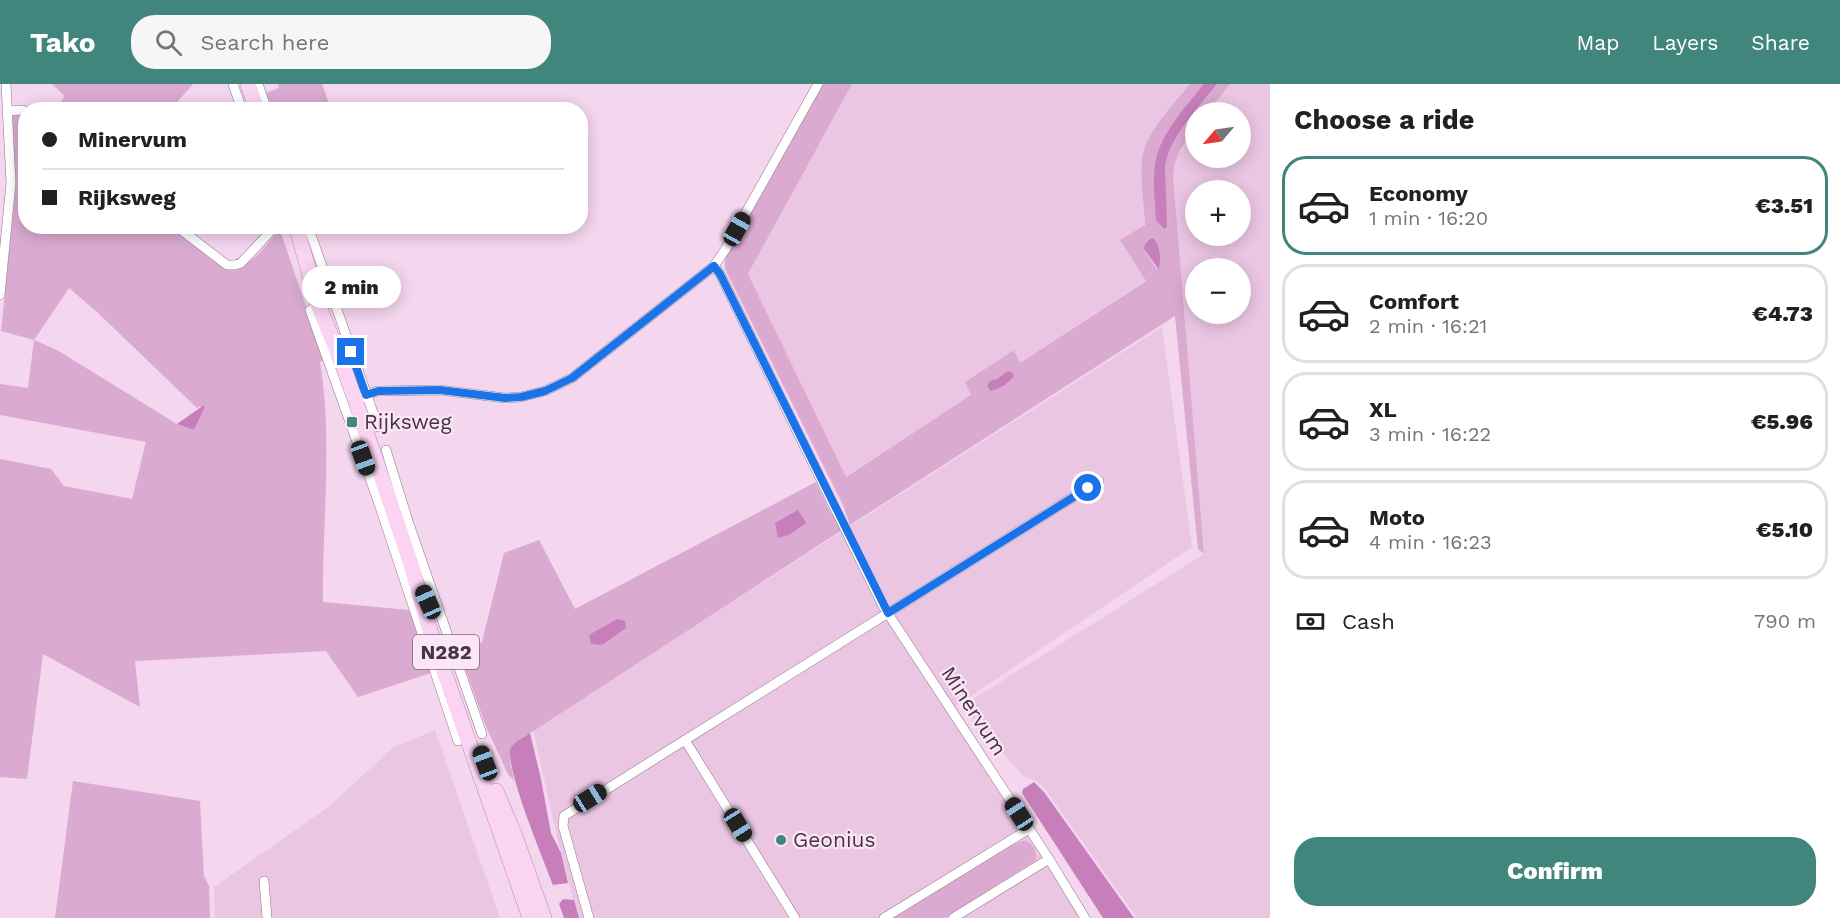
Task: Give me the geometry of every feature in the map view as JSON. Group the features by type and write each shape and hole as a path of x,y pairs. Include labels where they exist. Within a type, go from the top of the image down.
{"main road":[{"path":"248,84 254,102"},
{"name":"N282","path":"299,234 323,306 335,329 341,360 361,398 416,562 429,628 472,740 534,918"}],"street":[{"path":"0,295 11,183 6,84"},
{"path":"233,84 239,102"},
{"path":"258,84 264,102"},
{"path":"361,398 378,391 440,390 505,398 521,397 545,391 572,378 714,266 818,84"},
{"path":"8,111 18,110"},
{"path":"186,234 227,265 235,266 241,263 268,234"},
{"path":"310,234 361,398 378,427"},
{"name":"Minervum","path":"714,266 888,613 1085,918"},
{"path":"323,306 310,310 378,501 429,628"},
{"path":"386,450 416,562 472,740"},
{"path":"589,918 563,826 564,816 1099,481"},
{"path":"685,740 795,918"},
{"path":"884,918 1029,829"},
{"path":"953,918 1049,859"},
{"path":"264,881 267,918"}],"shaded area":[{"path":"52,84 193,84 177,102 61,102 65,96"},
{"path":"278,84 322,84 328,102 269,102 266,93 279,88"},
{"path":"823,84 852,84 748,274 846,477 971,395 965,382 1014,350 1020,363 1146,281 1120,240 1145,225 1142,183 1144,149 1161,119 1190,84 1204,84 1191,102 1185,102 1185,110 1161,143 1166,229 1165,165 1173,143 1185,124 1185,143 1175,163 1173,175 1204,554 1198,549 1175,316 850,525 843,505 725,269 727,253","holes":["1158,245 1160,268 1157,269 1144,250"]},
{"path":"852,84 1190,84 1157,126 1147,143 1142,158 1146,280 1020,363 1014,350 965,382 972,395 845,477 748,274"},
{"path":"1204,84 1217,84 1202,102 1189,102"},
{"path":"1217,84 1230,84 1216,102 1202,102"},
{"path":"1230,84 1270,84 1270,918 1137,918 1045,789 1035,780 1023,776 962,706 1204,554 1185,324 1251,324 1251,258 1185,258 1185,322 1173,175 1180,150 1185,143 1185,168 1251,168 1251,102 1216,102"},
{"path":"1185,108 1185,124 1173,144 1165,166 1167,227 1164,229 1156,220 1154,181 1156,159 1169,129"},
{"path":"11,114 18,114 18,234 181,234 226,268 234,268 249,262 276,234 281,234 324,360 320,362 326,422 323,602 409,610 431,673 358,697 326,651 135,661 140,707 43,654 27,779 0,777 0,459 51,469 64,486 132,499 146,442 0,415 0,384 28,388 34,340 1,331 16,184","holes":["69,288 197,408 201,406 204,409 194,430 177,424 57,350 34,340"]},
{"path":"1153,238 1160,253 1159,270 1144,249 1147,242"},
{"path":"1162,327 1192,547 956,706 1087,918 578,918 533,729"},
{"path":"1008,371 1013,373 1012,379 991,391 987,386 990,381"},
{"path":"204,405 194,430 177,424"},
{"path":"816,482 842,530 512,745 510,761 514,781 508,774 487,729 460,654 482,642 504,553 539,540 575,609"},
{"path":"798,510 806,523 789,535 778,538 775,523"},
{"path":"617,619 625,621 626,628 602,645 591,644 589,635"},
{"path":"435,730 500,918 215,918 214,887 327,808 394,747"},
{"path":"530,733 551,833 561,853 568,883 553,885 513,773 511,747"},
{"path":"73,781 200,801 204,876 209,886 210,918 55,918"},
{"path":"1034,782 1044,792 1134,918 1103,918 1022,793 1023,789"},
{"path":"1027,841 1033,847 1036,852 1035,861 945,918 891,918 1012,845"},
{"path":"563,899 574,900 579,918 564,918 559,904"}],"place":[{"name":"Rijksweg","path":"352,422"},
{"name":"Geonius","path":"781,840"}],"route":[{"path":"351,352 366,395 378,391 440,390 494,398 517,398 545,391 572,378 714,266 888,613 1088,488"}]}
